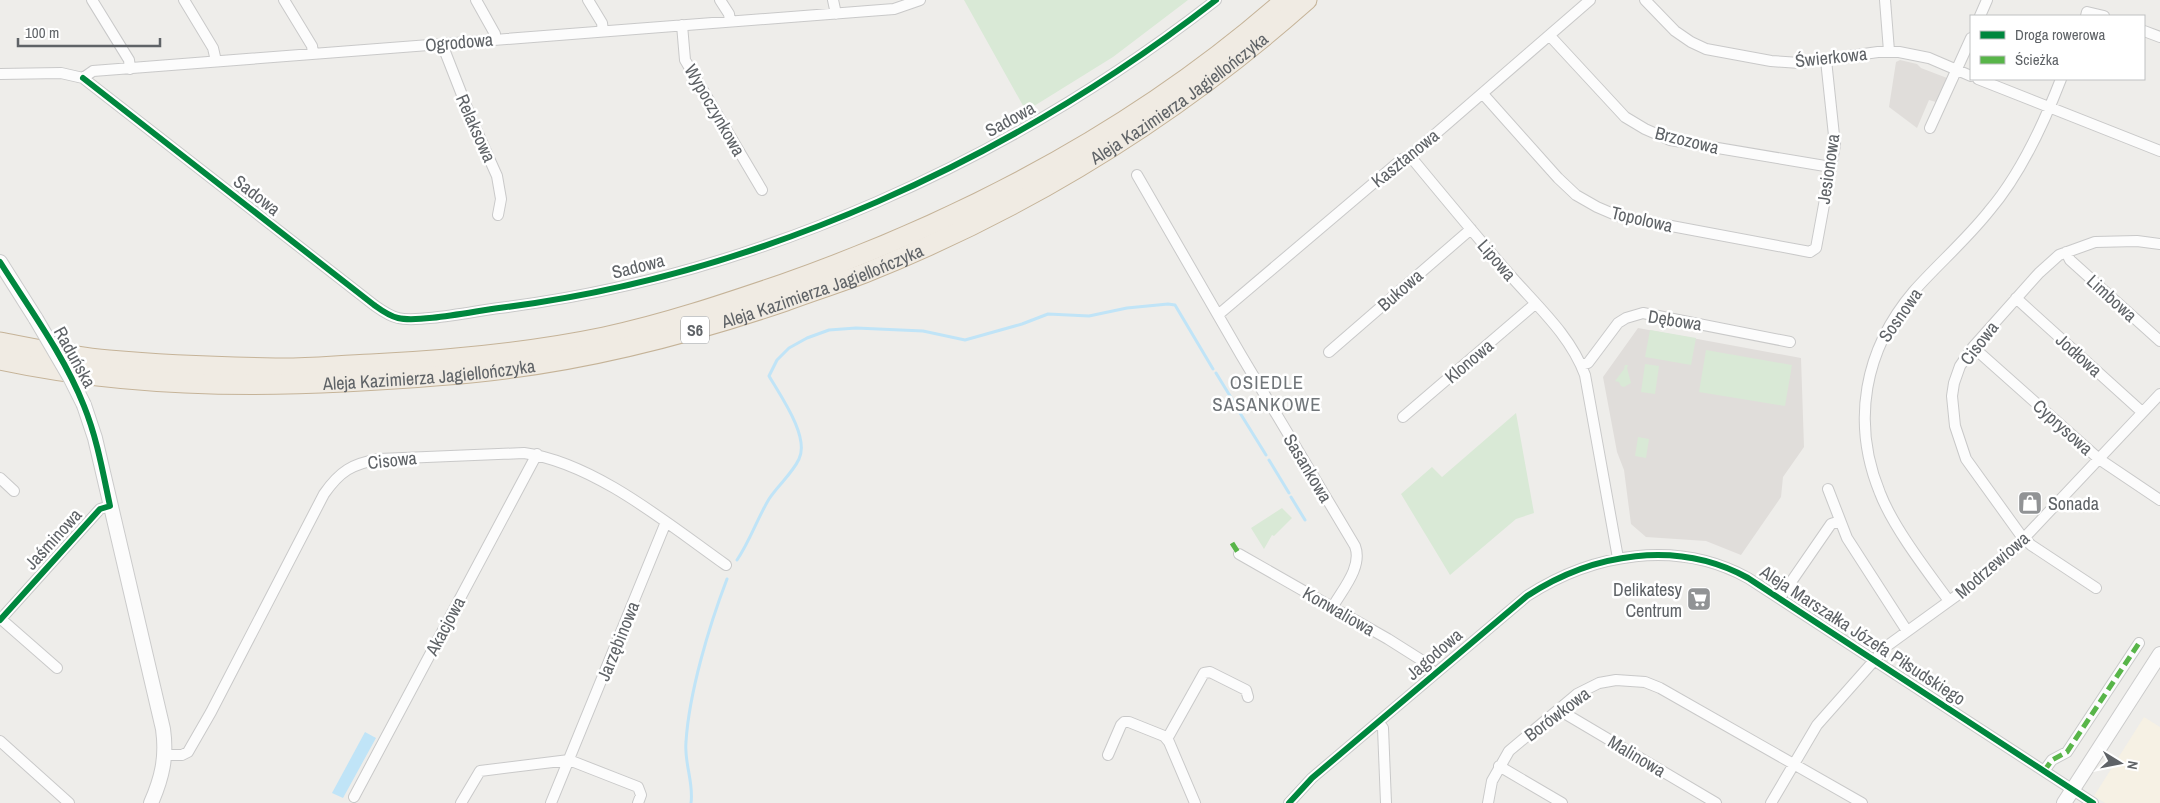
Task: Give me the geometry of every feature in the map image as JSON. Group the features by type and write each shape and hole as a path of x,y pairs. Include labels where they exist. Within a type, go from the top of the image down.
{"highway":[{"name":"Aleja Kazimierza Jagiellończyka","path":"0,342 107,360 278,368 412,362 504,353 605,337 709,310 853,259 958,213 1057,161 1161,97 1256,25 1285,0"},
{"name":"Aleja Kazimierza Jagiellończyka","path":"0,360 104,376 204,384 302,384 416,378 507,369 607,352 716,325 865,273 967,228 1073,171 1174,106 1271,31 1307,0"}],"street":[{"path":"92,0 129,60 130,69"},
{"path":"184,0 213,48 216,62"},
{"path":"284,0 312,46 313,53"},
{"path":"476,0 496,39"},
{"path":"588,0 602,23 603,31"},
{"path":"720,0 730,21"},
{"path":"832,0 836,14"},
{"name":"Ogrodowa","path":"83,78 93,71 894,9 920,0"},
{"name":"Sadowa","path":"83,78 374,305 398,318 418,318 521,306 635,283 743,252 871,204 995,145 1052,112 1127,65 1216,0"},
{"name":"Kasztanowa","path":"1218,315 1402,159 1410,156 1590,0"},
{"name":"Świerkowa","path":"1645,0 1675,31 1700,47 1780,62 1800,63 1889,51 1919,55 1970,76"},
{"path":"1885,0 1889,51"},
{"path":"1980,15 1987,0"},
{"path":"2086,15 2088,12 2100,15"},
{"name":"Wypoczynkowa","path":"682,25 685,60 762,190"},
{"path":"2145,31 2160,37"},
{"name":"Brzozowa","path":"1550,36 1617,109 1645,130 1670,140 1831,168"},
{"path":"1930,128 1958,71 1970,41"},
{"name":"Relaksowa","path":"442,44 471,118 497,176 501,199 498,215"},
{"name":"Jesionowa","path":"1816,248 1836,137 1826,60"},
{"path":"0,74 60,73 83,78"},
{"path":"1980,80 2160,151"},
{"name":"Sosnowa","path":"1949,601 1895,522 1880,494 1869,459 1864,430 1865,398 1869,375 1877,349 1896,316 1914,292 1971,232 1998,199 2042,126 2062,80"},
{"name":"Topolowa","path":"1483,94 1558,178 1576,195 1608,212 1629,218 1810,252 1816,248"},
{"name":"Lipowa","path":"1410,156 1563,335 1581,365"},
{"name":"Sasankowa","path":"1137,175 1355,546 1358,556 1356,564 1332,608"},
{"name":"Bukowa","path":"1329,352 1471,229"},
{"name":"Cisowa","path":"2096,588 2024,539 1966,459 1954,426 1952,396 1954,382 1960,366 1973,347 2039,273 2059,255 2095,242 2160,244"},
{"name":"Limbowa","path":"2066,252 2070,260 2160,342"},
{"name":"Raduńska","path":"0,262 72,379 84,405 95,438 163,729 165,755 160,782 150,803"},
{"name":"Jodłowa","path":"2016,298 2142,412"},
{"name":"Klonowa","path":"1403,417 1536,304"},
{"name":"Dębowa","path":"1581,365 1588,363 1622,320 1643,313 1790,342"},
{"name":"Cyprysowa","path":"1973,347 2098,459 2160,500"},
{"path":"1581,365 1585,375 1618,558"},
{"name":"Modrzewiowa","path":"1875,659 1887,646 1990,572 2024,539 2160,394"},
{"name":"Cisowa","path":"165,755 182,755 188,752 193,745 324,494 341,472 360,462 379,459 524,452 537,454 589,474 666,522 726,565"},
{"name":"Akacjowa","path":"354,797 537,454"},
{"path":"0,478 14,491"},
{"name":"Aleja Marszałka Józefa Piłsudskiego","path":"1828,489 1847,538 1908,631"},
{"name":"Jaśminowa","path":"57,668 0,619 100,509 110,506"},
{"name":"Aleja Marszałka Józefa Piłsudskiego","path":"1780,598 1831,524 1840,520"},
{"name":"Jarzębinowa","path":"551,803 666,522"},
{"name":"Konwaliowa","path":"1239,554 1426,663 1434,674"},
{"name":"Aleja Marszałka Józefa Piłsudskiego","path":"1618,558 1669,555 1709,562 1745,576 1875,659 2092,803"},
{"name":"Jagodowa","path":"1289,803 1312,778 1507,612 1541,587 1582,567 1618,558"},
{"path":"2044,771 2052,760 2067,752 2139,643"},
{"path":"2064,803 2160,654"},
{"path":"1771,803 1817,725 1875,659"},
{"path":"1167,739 1204,673 1210,672 1246,690 1248,697"},
{"name":"Borówkowa","path":"1488,803 1492,781 1509,751 1578,694 1599,683 1630,680 1644,682 1660,688 1862,803"},
{"name":"Malinowa","path":"1559,710 1716,803"},
{"path":"1108,755 1120,725 1126,722 1167,739 1195,803"},
{"path":"1378,722 1383,728 1386,803"},
{"path":"0,741 69,803"},
{"path":"461,803 480,771 569,760 638,787 641,795 638,803"},
{"path":"1499,766 1562,803"}],"shaded area":[{"path":"1900,60 1917,64 1921,68 1947,78 1936,102 1929,100 1917,128 1889,107 1896,62"},
{"path":"1638,328 1801,358 1804,447 1783,477 1781,497 1741,555 1706,541 1646,537 1631,524 1624,470 1617,452 1603,377"},
{"path":"2144,717 2160,727 2160,803 2105,803 2094,796"}],"green space":[{"path":"964,0 1188,0 1113,57 1026,111"},
{"path":"1650,330 1696,338 1691,365 1645,357"},
{"path":"1706,350 1792,365 1785,406 1699,392"},
{"path":"1645,364 1659,366 1655,394 1641,392"},
{"path":"1625,365 1628,365 1631,383 1624,387 1615,381"},
{"path":"1516,413 1534,513 1516,519 1450,575 1401,494 1432,467 1442,477"},
{"path":"1638,437 1649,439 1646,458 1635,456"},
{"path":"1282,508 1292,518 1274,536 1272,535 1264,549 1251,528"}],"water":[{"path":"365,732 376,738 343,798 332,793"}],"waterway":[{"path":"737,560 769,499 793,470 799,459 801,450 797,428 769,376 777,360 789,348 807,338 829,330 856,328 923,331 965,340 1022,324 1048,314 1089,316 1127,308 1168,304 1175,305 1213,369"},
{"path":"1216,373 1238,409"},
{"path":"1240,413 1266,455"},
{"path":"1269,460 1289,493"},
{"path":"1291,497 1305,520"},
{"path":"691,803 692,795 686,758 691,702 713,617 727,579"}],"marked path":[{"path":"1232,543 1239,554"},
{"path":"2044,771 2052,760 2067,752 2139,643"}],"cycle path":[{"path":"83,78 385,313 395,317 419,319 462,314 596,292 691,269 785,238 878,202 968,159 1054,111 1137,58 1216,0"},
{"path":"0,262 67,368 76,387 93,430 110,506 100,509 0,620"},
{"path":"1289,803 1312,778 1527,596 1553,581 1607,561 1636,556 1664,555 1693,558 1721,566 1748,578 2093,803"}],"place":[{"name":"Sonada","path":"2030,503"},
{"name":"Delikatesy Centrum","path":"1699,599"}],"district":[{"name":"OSIEDLE SASANKOWE","path":"1267,393"}]}
